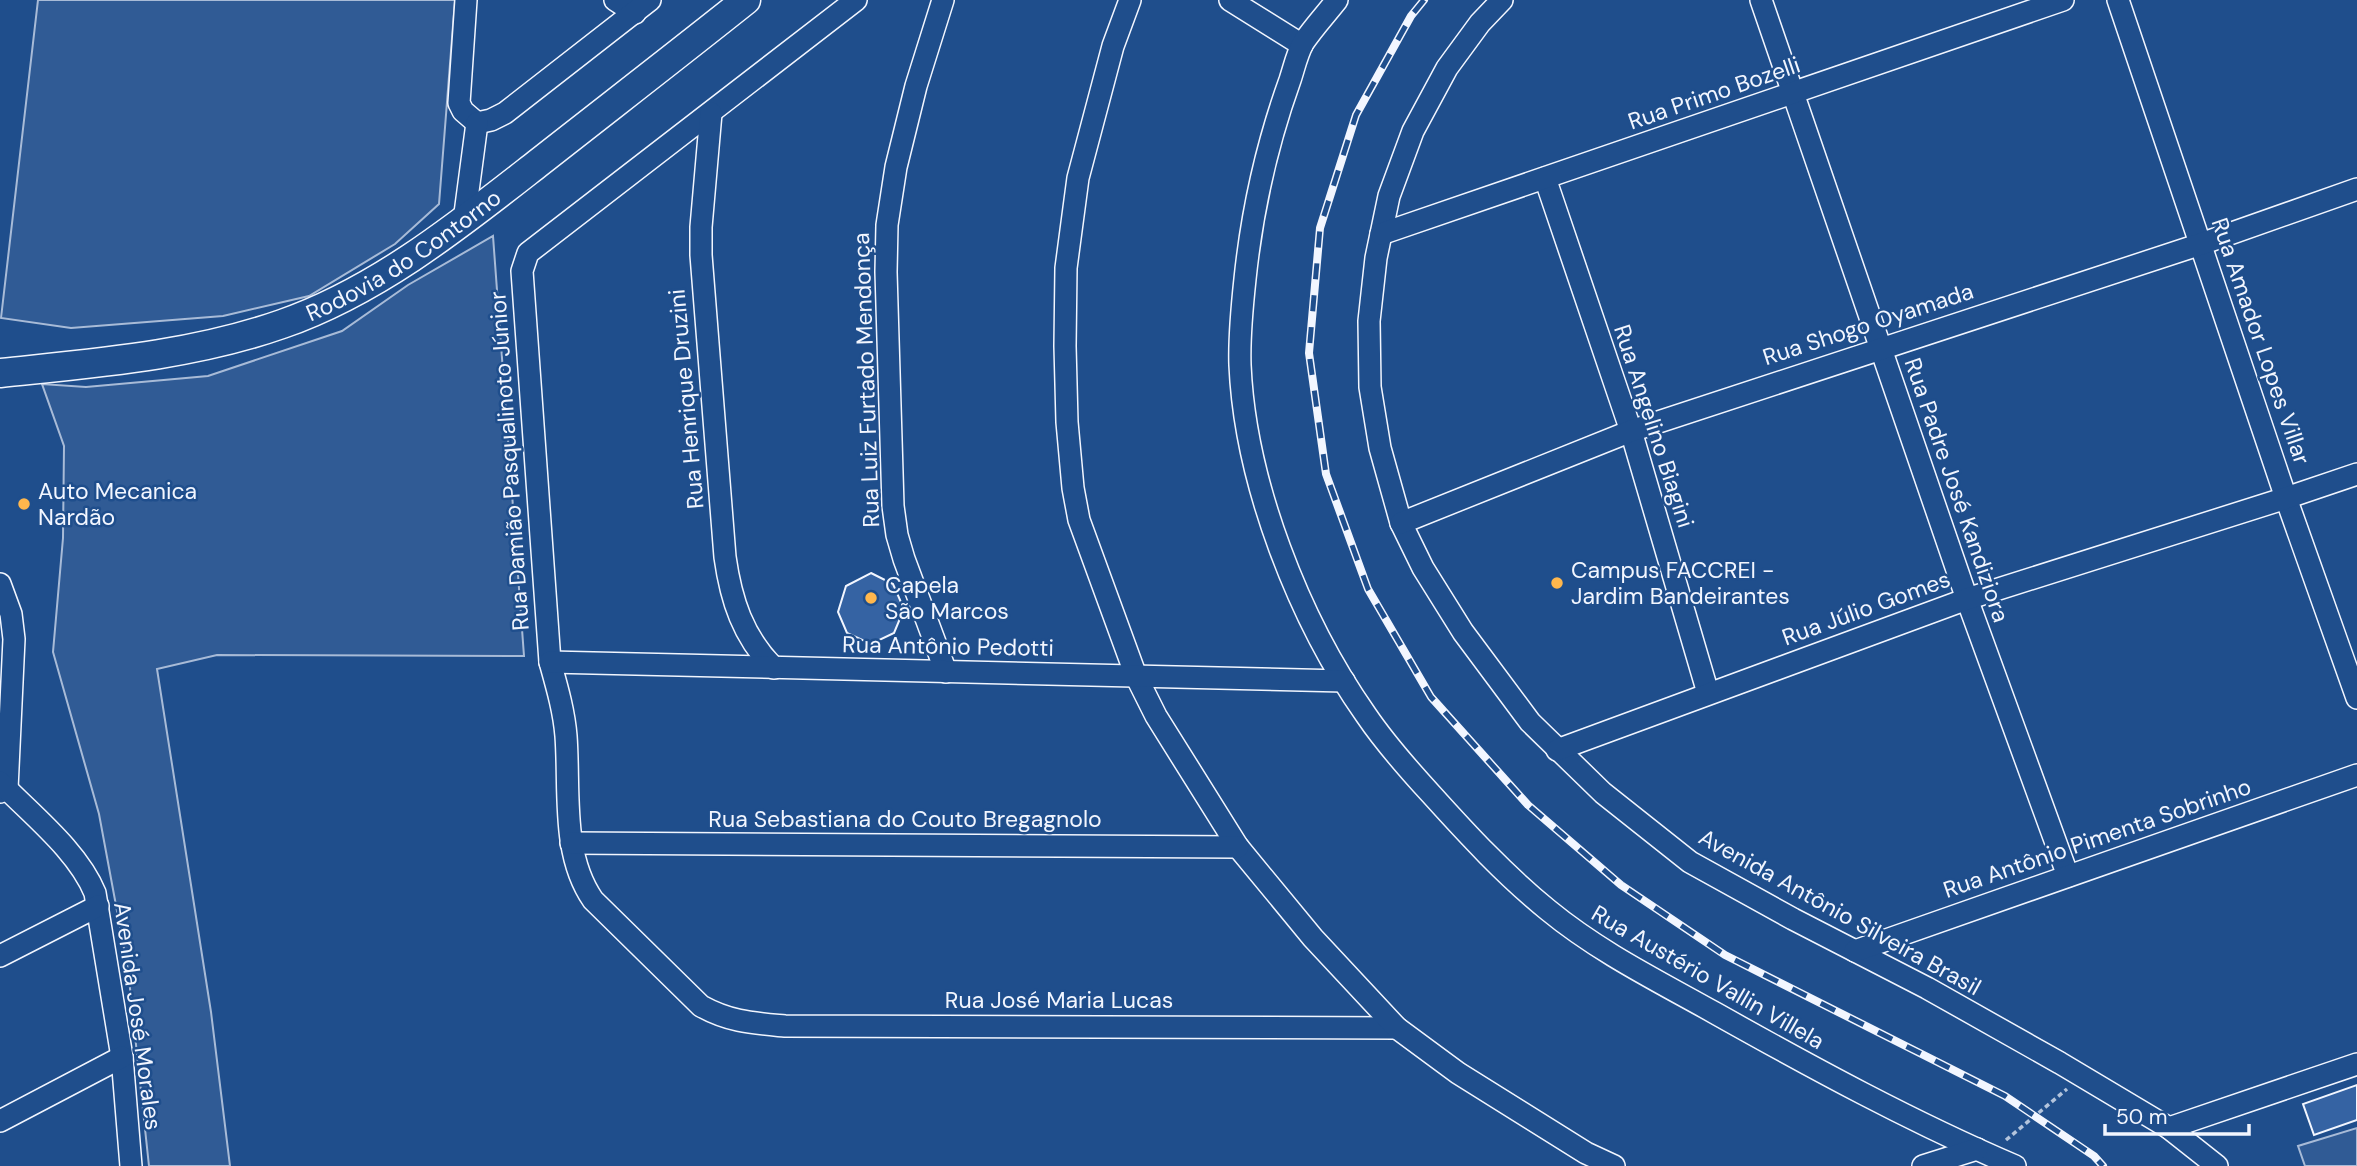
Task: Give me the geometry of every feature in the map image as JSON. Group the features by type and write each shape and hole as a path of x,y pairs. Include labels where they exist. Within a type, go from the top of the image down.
{"main road":[{"name":"Rodovia do Contorno","path":"0,373 200,348 283,324 361,288 464,221 746,0"}],"street":[{"path":"466,0 460,103 463,111 477,123"},
{"path":"615,0 643,6"},
{"name":"Rua Damião Pasqualinoto Júnior","path":"721,1017 701,1006 685,992 593,900 582,884 571,843 563,709 550,662 522,271 528,253 856,0"},
{"name":"Rua Luiz Furtado Mendonça","path":"943,0 916,86 896,167 887,225 886,272 893,506 897,536 946,672"},
{"path":"1130,0 1113,46 1078,178 1066,268 1065,346 1067,422 1079,520 1136,676 1156,716 1238,847 1313,938 1398,1028 1458,1073 1586,1153 1614,1166"},
{"path":"1230,0 1302,45"},
{"name":"Rua Austério Vallin Villela","path":"1338,0 1302,45 1283,100 1259,189 1247,261 1240,363 1246,419 1261,491 1276,538 1333,664 1366,716 1467,835 1507,875 1597,947 1812,1068 2015,1166"},
{"name":"Avenida Antônio Silveira Brasil","path":"1502,0 1480,23 1447,68 1413,131 1389,196 1381,234 1370,321 1370,387 1380,448 1401,523 1423,568 1463,632 1530,722 1603,793 1690,862 1927,988 2082,1076 2169,1128 2217,1166"},
{"name":"Rua Padre José Kandiziora","path":"1761,0 1879,348 2068,876"},
{"name":"Rua Primo Bozelli","path":"1381,234 2063,0"},
{"name":"Rua Amador Lopes Villar","path":"2118,0 2286,498 2357,698"},
{"path":"477,123 505,113 643,6"},
{"name":"Rua Henrique Druzini","path":"711,113 701,255 725,557 729,588 737,612 758,652 774,668"},
{"path":"464,221 477,123"},
{"name":"Rua Angelino Biagini","path":"1545,178 1631,431 1708,693"},
{"name":"Rua Shogo Oyamada","path":"1401,523 1631,431 2201,244 2357,189"},
{"name":"Rua Júlio Gomes","path":"1557,750 1967,599 2357,474"},
{"path":"0,584 8,602 13,626 2,788"},
{"name":"Rua Antônio Pedotti","path":"550,662 1344,681"},
{"name":"Rua Antônio Pimenta Sobrinho","path":"1855,951 2357,775"},
{"name":"Avenida José Morales","path":"2,788 74,859 90,881 98,906 122,1057 131,1166"},
{"name":"Rua Sebastiana do Couto Bregagnolo","path":"571,843 1238,847"},
{"path":"0,956 98,906"},
{"name":"Rua José Maria Lucas","path":"721,1017 785,1026 1398,1028"},
{"path":"0,1121 122,1057"},
{"path":"2169,1128 2357,1063"},
{"path":"1923,1166 1983,1152"}],"path":[{"path":"1983,1152 2082,1076"}],"shaded area":[{"path":"38,0 455,0 439,204 395,244 309,296 223,316 71,328 1,318"},
{"path":"493,236 524,656 217,655 157,669 211,1012 230,1166 149,1166 128,970 99,814 53,652 63,538 64,446 42,384 86,387 208,376 342,331 408,285"},
{"path":"2357,1128 2357,1166 2305,1166 2298,1146"}],"building":[{"name":"Capela São Marcos","path":"871,573 893,584 904,609 894,633 871,644 847,633 838,612 846,586"},
{"path":"2357,1085 2357,1120 2314,1135 2303,1104"}],"railway":[{"path":"1424,0 1411,16 1356,115 1320,228 1309,353 1326,474 1368,589 1431,697 1528,805 1621,885 1725,955 2005,1096 2094,1156 2103,1166"}],"place":[{"name":"Auto Mecanica Nardão","path":"24,504"},
{"name":"Campus FACCREI - Jardim Bandeirantes","path":"1557,583"},
{"name":"Capela São Marcos","path":"871,598"}]}
